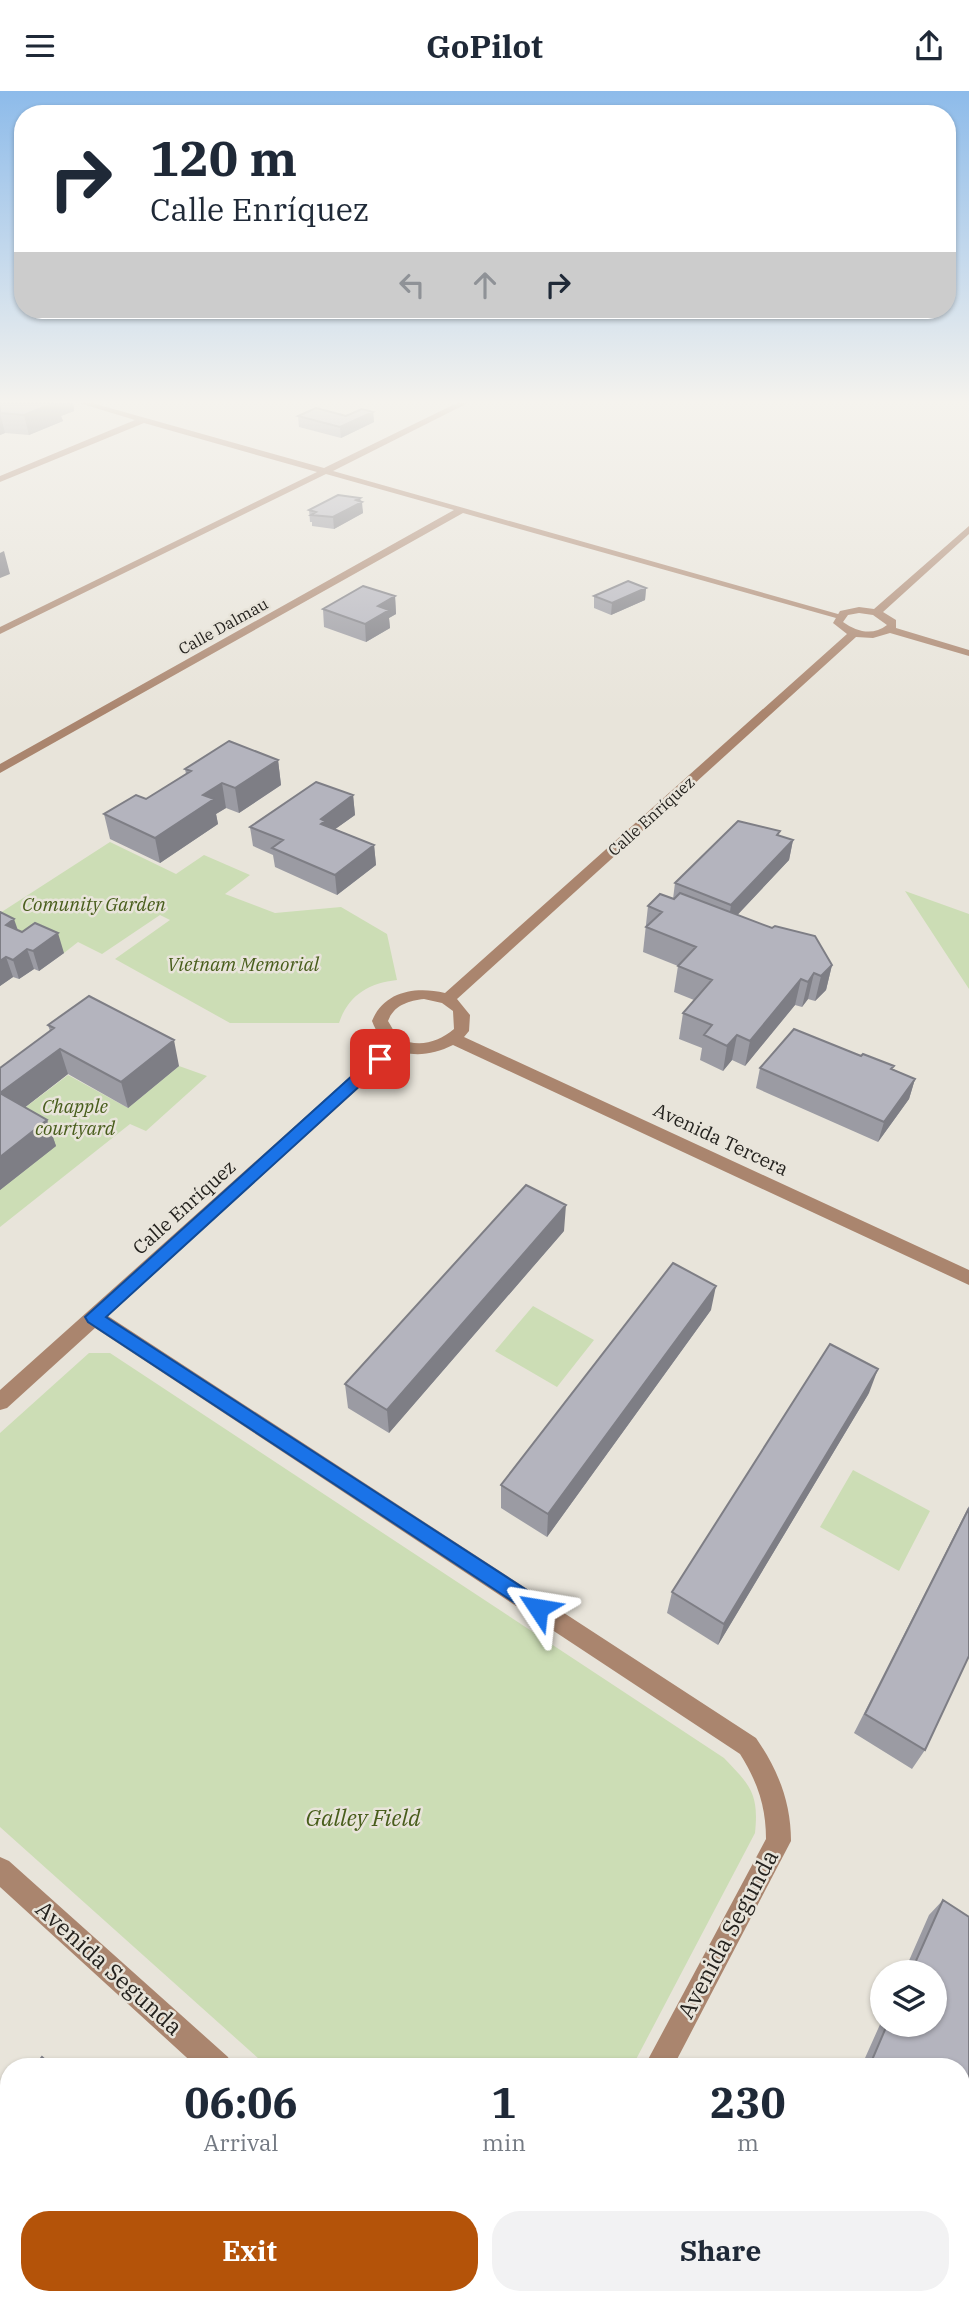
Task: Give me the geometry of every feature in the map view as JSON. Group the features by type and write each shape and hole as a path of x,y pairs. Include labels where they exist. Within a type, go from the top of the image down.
{"street":[{"path":"0,631 254,506"},
{"path":"451,506 840,616 851,611 876,613 892,622 890,630"},
{"name":"Calle Dalmau","path":"0,769 461,509"},
{"path":"876,613 969,529"},
{"path":"840,616 838,623 853,633 870,635 890,630 969,653"},
{"name":"Calle Enríquez","path":"448,999 853,633"},
{"path":"424,993 448,999 458,1005 464,1022 454,1039 433,1048 421,1049 397,1044 387,1038 380,1021 389,1005 399,999 424,993"},
{"name":"Avenida Tercera","path":"454,1039 969,1278"},
{"name":"Calle Enríquez","path":"0,1402 397,1044"},
{"name":"Avenida Segunda","path":"94,1317 748,1746 763,1767 775,1793 779,1817 778,1841 663,2058"},
{"name":"Avenida Segunda","path":"0,1870 208,2058"}],"green space":[{"name":"Vietnam Memorial","path":"110,842 176,874 204,855 250,875 225,894 275,913 341,907 387,934 397,980 377,984 360,993 348,1005 339,1023 230,1023 115,959 170,920 160,915 102,954 78,942 64,953 28,952 0,913"},
{"path":"905,891 969,914 969,989"},
{"name":"Chapple courtyard","path":"179,1066 207,1076 146,1131 130,1124 0,1227 0,1190 10,1119 68,1075 128,1108"},
{"path":"533,1306 594,1340 557,1387 495,1351"},
{"name":"Galley Field","path":"89,1353 110,1353 724,1758 751,1791 756,1809 755,1833 637,2058 258,2058 0,1827 0,1433"},
{"path":"853,1470 930,1511 899,1571 820,1527"}],"building":[{"path":"316,506 354,506 333,517 311,515 316,512 309,510"},
{"path":"628,581 646,588 612,603 594,596"},
{"path":"363,586 395,596 378,606 389,610 365,624 323,609"},
{"path":"229,741 278,760 235,788 222,783 203,795 214,799 155,838 104,814 136,795 146,799 191,771 185,769"},
{"path":"316,782 353,795 321,819 325,821 321,824 374,845 335,875 272,848 283,840 250,827"},
{"path":"738,821 780,831 777,835 793,840 731,905 675,883"},
{"path":"680,893 772,928 775,926 815,936 832,965 821,976 814,973 808,982 801,979 750,1041 737,1035 727,1046 704,1035 712,1025 683,1013 712,980 678,966 696,947 646,927 662,912 648,906 660,894 674,899"},
{"path":"0,912 14,919 6,925 22,932 35,923 58,933 33,951 27,949 13,960 6,957 0,961"},
{"path":"89,996 174,1040 121,1082 60,1049 0,1093 0,1068 54,1028 48,1025"},
{"path":"794,1029 894,1066 891,1069 915,1079 884,1122 760,1068"},
{"path":"0,1093 47,1120 0,1157"},
{"path":"526,1185 566,1205 387,1410 345,1384"},
{"path":"673,1263 716,1286 548,1514 501,1485"},
{"path":"830,1344 878,1369 724,1624 672,1592"},
{"path":"969,1508 969,1656 925,1750 865,1714"},
{"path":"943,1900 969,1917 969,2058 873,2058 882,2037 947,2037 947,1960 916,1960"}],"route":[{"path":"380,1059 94,1317 538,1608"}],"park label":[{"name":"Comunity Garden","path":"94,904"}]}
